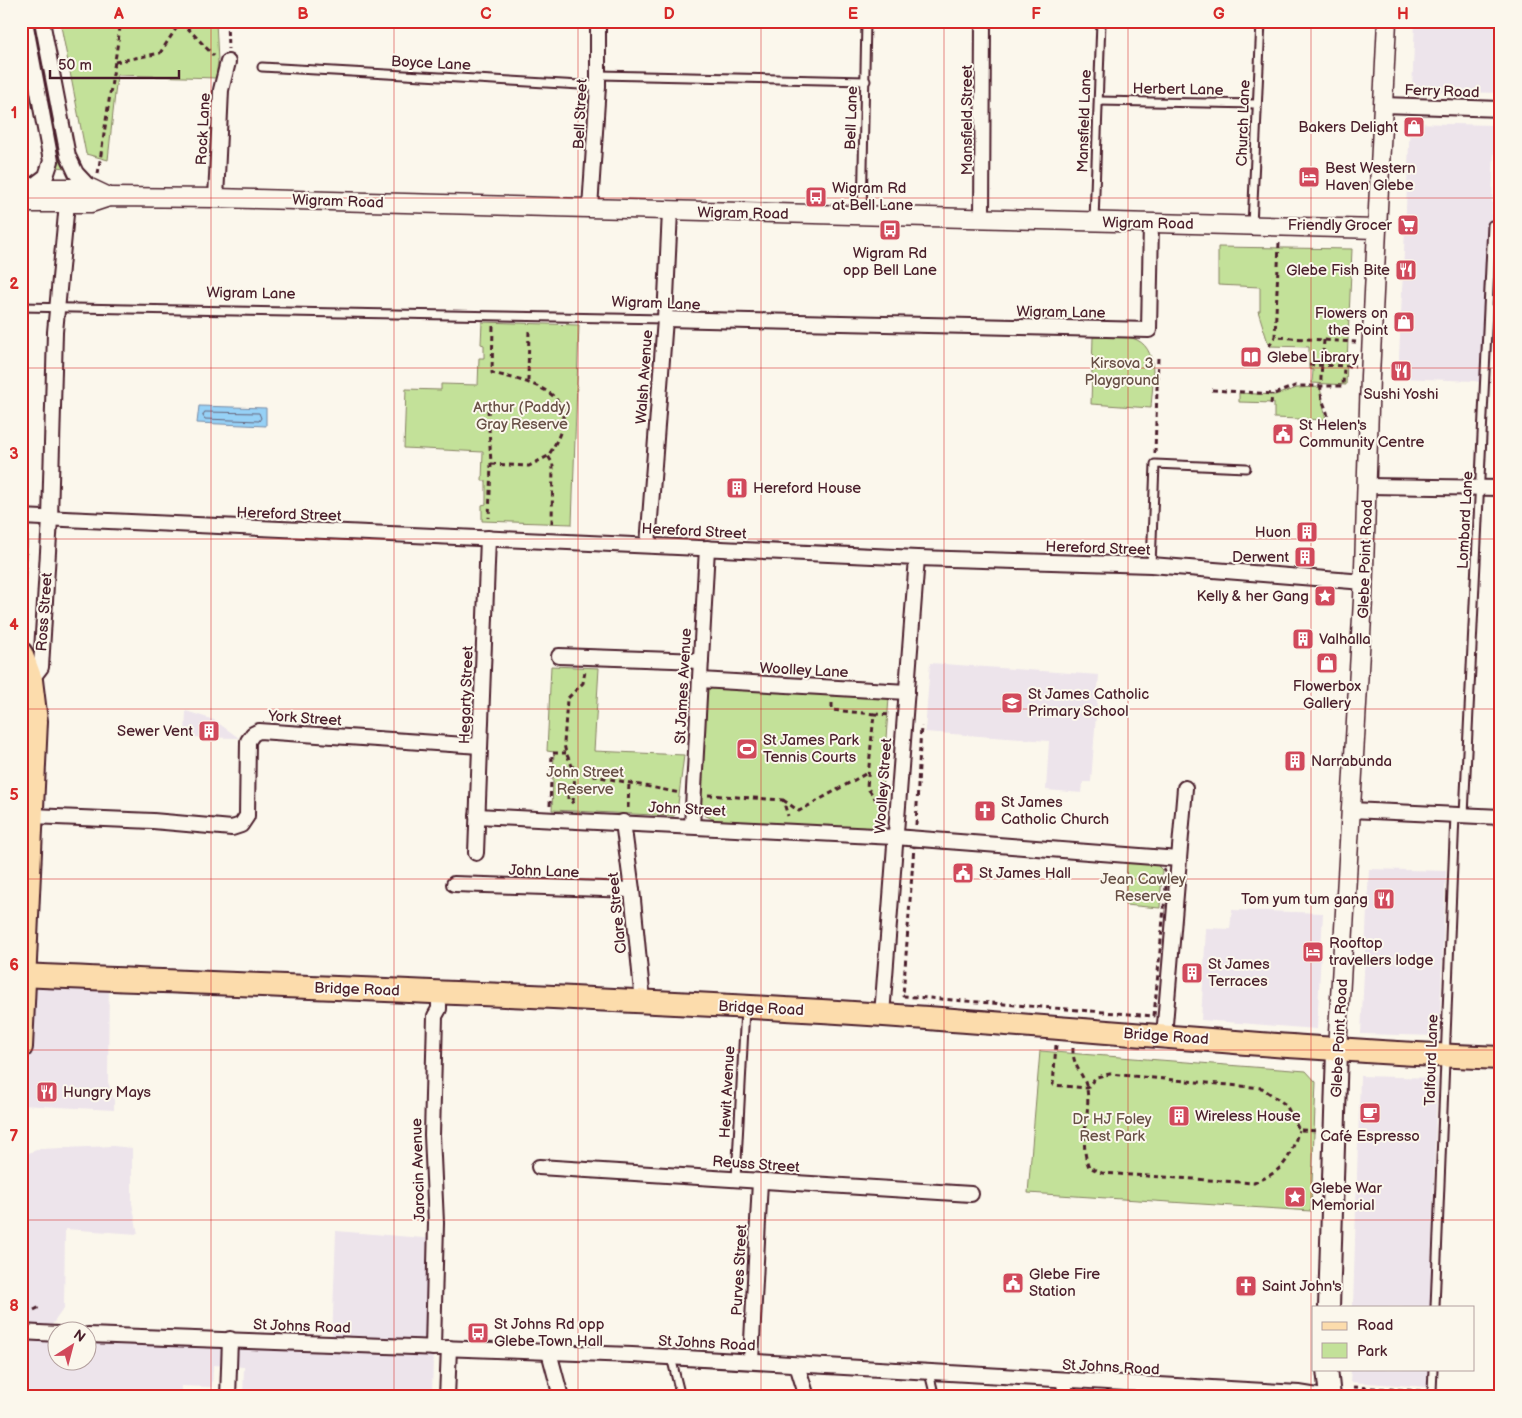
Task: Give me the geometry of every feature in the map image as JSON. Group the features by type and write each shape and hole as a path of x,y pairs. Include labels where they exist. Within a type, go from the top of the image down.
{"main road":[{"path":"21,653 31,680 29,721 32,816 22,975 21,1047"},
{"name":"Bridge Road","path":"22,975 745,1007 882,1015 1338,1050 1501,1058"},
{"name":"Glebe Point Road","path":"1329,1306 1338,1050"},
{"path":"1327,1370 1330,1397"}],"street":[{"path":"24,193 46,176 50,161 25,21"},
{"path":"42,21 68,156 76,173 94,182"},
{"name":"Bell Street","path":"590,208 598,81 598,21"},
{"name":"Mansfield Street","path":"982,218 983,21"},
{"name":"Glebe Point Road","path":"1338,1050 1364,582 1370,376 1387,21"},
{"name":"Rock Lane","path":"216,198 221,90 226,65"},
{"name":"Ferry Road","path":"1383,105 1501,109"},
{"name":"Wigram Road","path":"24,193 94,182 109,197"},
{"name":"Wigram Road","path":"24,193 67,203 91,203 109,197 216,198 1377,229"},
{"name":"Ross Street","path":"31,680 41,667 50,519 56,306 67,203"},
{"name":"Walsh Avenue","path":"648,545 665,319 670,211"},
{"name":"Wigram Lane","path":"665,319 1148,330 1150,224"},
{"path":"1368,486 1501,488"},
{"name":"Hereford Street","path":"21,517 917,558 1151,566 1364,582"},
{"name":"Hegarty Street","path":"476,853 488,538"},
{"name":"St James Avenue","path":"692,826 707,548"},
{"name":"Woolley Street","path":"882,1015 917,558"},
{"path":"559,656 701,661"},
{"name":"Woolley Lane","path":"700,680 907,692"},
{"name":"York Street","path":"32,816 153,821 232,828 241,825 247,816 248,741 252,734 260,731 480,746"},
{"path":"1164,1036 1185,788"},
{"path":"1351,810 1501,817"},
{"name":"John Street","path":"477,816 625,819 692,826 1179,858"},
{"name":"Clare Street","path":"625,819 642,1002"},
{"name":"John Lane","path":"454,884 632,890"},
{"name":"Jarocin Avenue","path":"433,1348 436,1223 432,1125 434,1016 439,1009 439,992"},
{"name":"Reuss Street","path":"539,1167 971,1194"},
{"name":"Purves Street","path":"751,1362 760,1181"},
{"path":"21,1332 48,1333"},
{"name":"St Johns Road","path":"98,1335 671,1357 1063,1380 1193,1392 1299,1393 1324,1397"},
{"path":"228,1397 230,1340"},
{"path":"447,1397 449,1348"},
{"path":"549,1352 561,1397"},
{"path":"797,1365 805,1395"},
{"path":"1063,1380 1067,1397"}],"lane":[{"name":"Bell Lane","path":"862,216 866,21"},
{"name":"Mansfield Lane","path":"1094,222 1102,21"},
{"name":"Church Lane","path":"1252,226 1261,21"},
{"name":"Boyce Lane","path":"262,67 598,81 866,81"},
{"name":"Herbert Lane","path":"1099,101 1257,104"},
{"name":"Lombard Lane","path":"1460,815 1480,488 1492,225"},
{"name":"Wigram Lane","path":"21,307 56,306 494,314 665,319"},
{"path":"1151,566 1155,464 1246,468"},
{"name":"Talfourd Lane","path":"1435,1306 1445,1056 1460,815"},
{"name":"Hewit Avenue","path":"736,1179 745,1007"},
{"path":"671,1357 681,1397"},
{"path":"1433,1370 1432,1392 1436,1397"},
{"path":"929,1373 935,1397"}],"path":[{"path":"94,182 121,21"},
{"path":"115,62 160,53 181,21 226,65"},
{"path":"226,65 227,21"},
{"path":"1269,346 1275,337 1279,244"},
{"path":"491,464 530,466 548,456 557,441 564,423 561,407 546,389 528,381 492,373 494,314"},
{"path":"528,381 529,322"},
{"path":"1275,337 1348,342"},
{"path":"1324,340 1321,385 1322,400 1328,410 1328,420"},
{"path":"1155,464 1158,356"},
{"path":"1212,390 1272,394 1295,386 1343,386 1344,366 1309,365"},
{"path":"1271,404 1272,394"},
{"path":"488,409 491,464 489,518"},
{"path":"548,456 553,464 552,523"},
{"path":"573,813 575,772 566,754 567,699 583,683 586,657"},
{"path":"833,688 832,710 890,716"},
{"path":"874,714 867,787 882,808"},
{"path":"550,812 552,753 566,754"},
{"path":"575,772 683,794 684,784"},
{"path":"715,795 783,800 799,811 868,773"},
{"path":"625,819 629,783"},
{"path":"568,794 568,799 573,803"},
{"path":"783,800 789,822"},
{"path":"914,846 1153,861 1161,865 1166,871 1154,1016 903,996 914,846"},
{"path":"1058,1028 1053,1085 1087,1088"},
{"path":"1072,1059 1087,1088 1083,1153 1089,1167 1102,1173 1254,1183 1275,1174 1291,1154 1299,1130 1286,1105 1262,1088 1110,1074 1096,1077 1087,1088"},
{"path":"1299,1130 1334,1132"},
{"path":"34,1310 40,1307"}],"shaded area":[{"path":"1415,21 1501,21 1501,93 1412,91"},
{"path":"1410,123 1495,125 1485,384 1475,381 1398,378"},
{"name":"St James Catholic Primary School","path":"930,663 1099,675 1091,782 1083,782 1082,793 1046,790 1049,741 925,732"},
{"path":"186,711 214,720 239,738 185,737"},
{"path":"1369,869 1446,871 1439,1036 1361,1034"},
{"path":"1232,910 1323,913 1317,1029 1201,1020 1206,928 1230,929"},
{"path":"21,975 109,979 108,1082 114,1100 114,1110 21,1105"},
{"path":"1360,1076 1437,1078 1430,1306 1353,1306"},
{"path":"113,1146 132,1148 132,1203 138,1234 65,1229 64,1308 55,1320 48,1320 48,1330 46,1333 48,1333 48,1370 98,1370 98,1335 332,1342 336,1231 436,1239 432,1397 243,1397 244,1367 213,1365 212,1387 181,1386 181,1397 21,1397 21,1156 39,1149"},
{"path":"1351,1370 1429,1370 1428,1387 1350,1382"}],"green space":[{"path":"60,21 216,21 218,61 216,78 117,75 108,160 86,154"},
{"path":"46,75 65,168 57,167 39,77"},
{"path":"1218,247 1352,249 1346,385 1312,383 1313,370 1309,369 1309,347 1269,346 1258,311 1260,311 1260,287 1218,285"},
{"name":"Arthur (Paddy) Gray Reserve","path":"482,322 579,325 572,524 482,521 482,505 486,504 486,481 482,481 483,452 404,448 406,389 441,390 441,384 478,385 479,358 484,358 484,345 481,344"},
{"name":"Kirsova 3 Playground","path":"1093,337 1128,337 1141,342 1147,349 1153,368 1151,408 1091,404"},
{"path":"1320,387 1326,420 1274,418 1274,403 1239,402 1239,393 1275,395 1297,388"},
{"path":"21,534 28,535 23,630 21,626"},
{"name":"John Street Reserve","path":"551,666 599,668 594,751 684,755 677,812 674,816 552,810 554,752 547,751"},
{"path":"707,688 889,698 879,832 715,820 704,815 699,803 699,791"},
{"name":"Jean Cawley Reserve","path":"1127,862 1156,864 1162,870 1160,908 1125,905"},
{"name":"Dr HJ Foley Rest Park","path":"1040,1051 1306,1071 1316,1082 1311,1211 1028,1193"}],"water":[{"path":"199,406 266,408 266,426 197,423"}],"place":[{"name":"Bakers Delight","path":"1414,127"},
{"name":"Best Western Haven Glebe","path":"1309,177"},
{"name":"Wigram Rd at Bell Lane","path":"816,197"},
{"name":"Friendly Grocer","path":"1408,225"},
{"name":"Wigram Rd opp Bell Lane","path":"890,230"},
{"name":"Glebe Fish Bite","path":"1406,270"},
{"name":"Flowers on the Point","path":"1404,322"},
{"name":"Glebe Library","path":"1251,357"},
{"name":"Sushi Yoshi","path":"1401,371"},
{"name":"St Helen's Community Centre","path":"1283,434"},
{"name":"Hereford House","path":"737,488"},
{"name":"Huon","path":"1307,532"},
{"name":"Derwent","path":"1305,557"},
{"name":"Kelly & her Gang","path":"1325,596"},
{"name":"Valhalla","path":"1303,639"},
{"name":"Flowerbox Gallery","path":"1327,663"},
{"name":"St James Catholic Primary School","path":"1012,703"},
{"name":"Sewer Vent","path":"209,731"},
{"name":"St James Park Tennis Courts","path":"747,749"},
{"name":"Narrabunda","path":"1295,761"},
{"name":"St James Catholic Church","path":"985,811"},
{"name":"St James Hall","path":"963,873"},
{"name":"Tom yum tum gang","path":"1384,899"},
{"name":"Rooftop travellers lodge","path":"1313,952"},
{"name":"St James Terraces","path":"1192,973"},
{"name":"Hungry Mays","path":"47,1092"},
{"name":"Café Espresso","path":"1370,1113"},
{"name":"Wireless House","path":"1179,1116"},
{"name":"Glebe War Memorial","path":"1295,1197"},
{"name":"Glebe Fire Station","path":"1013,1283"},
{"name":"Saint John's","path":"1246,1286"},
{"name":"St Johns Rd opp Glebe Town Hall","path":"478,1333"}]}
